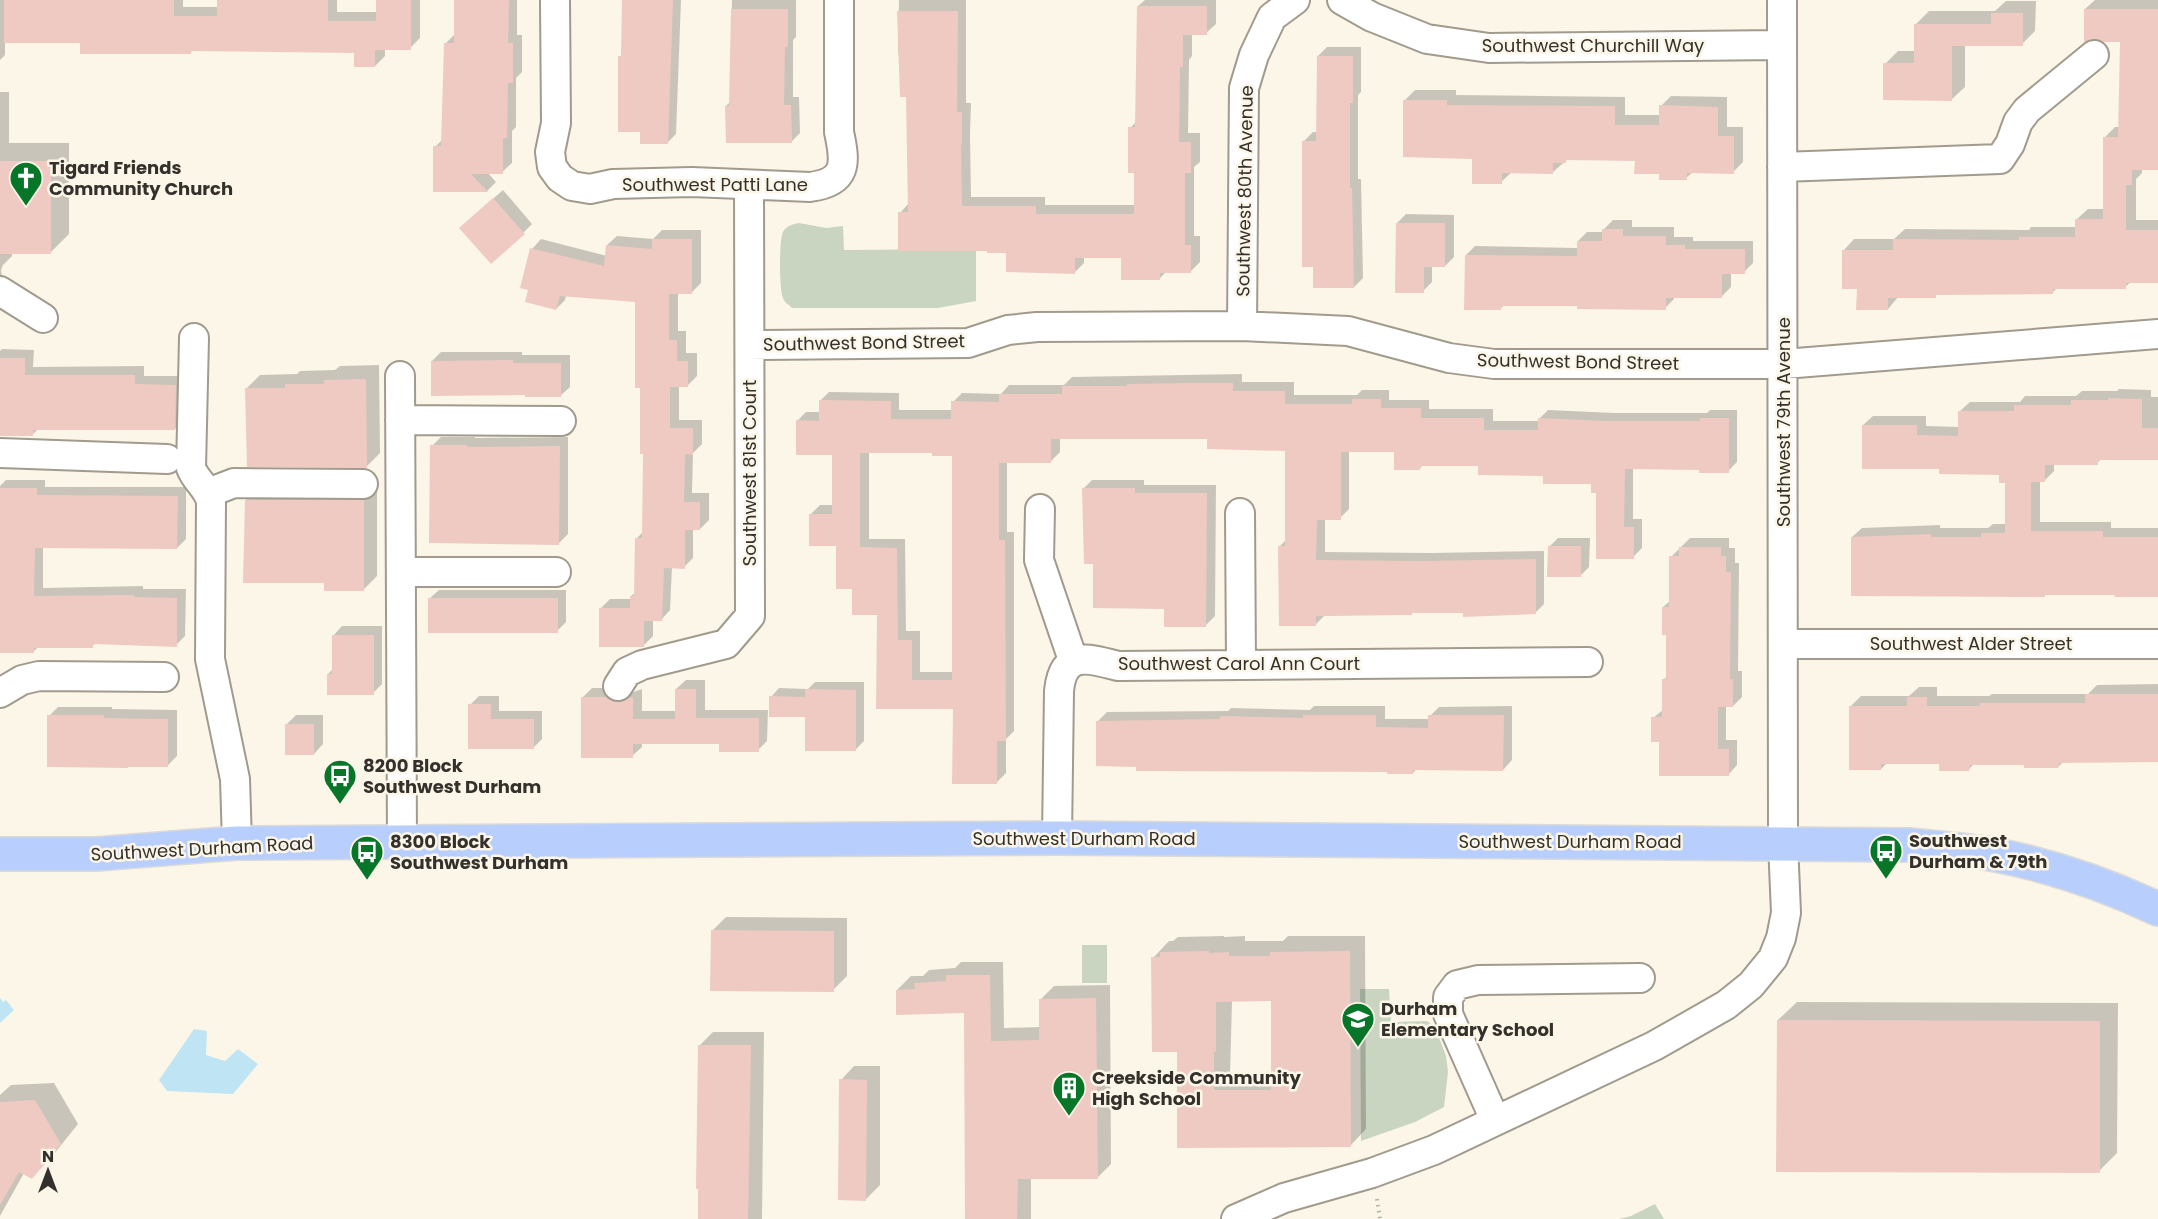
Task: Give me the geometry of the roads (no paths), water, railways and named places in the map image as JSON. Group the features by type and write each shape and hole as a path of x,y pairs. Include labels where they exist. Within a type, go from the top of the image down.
{"main road":[{"name":"Southwest Durham Road","path":"0,854 96,854 237,843 1057,838 1909,845 1994,855 2037,864 2134,897 2158,909"}],"street":[{"name":"Southwest Patti Lane","path":"555,0 556,123 550,152 552,167 560,178 572,186 590,189 613,184 692,182 810,187 825,185 835,179 843,167 844,153 839,132 839,0"},
{"name":"Southwest 80th Avenue","path":"1242,326 1244,88 1254,55 1272,16 1295,0"},
{"name":"Southwest Churchill Way","path":"1342,0 1372,17 1427,39 1489,48 1781,45"},
{"name":"Southwest 79th Avenue","path":"1236,1219 1284,1198 1349,1181 1434,1150 1654,1046 1726,1005 1751,986 1773,958 1781,938 1786,913 1783,843 1782,0"},
{"path":"1782,167 2000,159 2010,144 2018,122 2027,110 2094,54"},
{"name":"Southwest 81st Court","path":"618,686 627,672 642,665 726,644 750,616 749,186"},
{"path":"0,291 43,318"},
{"name":"Southwest Bond Street","path":"750,345 957,344 968,343 1008,330 1037,327 1242,326 1348,331 1449,358 1494,364 1784,364 2158,334"},
{"path":"194,338 191,468 211,501 210,659 235,779 237,843"},
{"path":"400,376 402,843"},
{"path":"400,420 561,421"},
{"path":"0,453 167,459"},
{"path":"208,493 234,483 363,484"},
{"path":"1040,509 1039,560 1073,660 1060,676 1057,838"},
{"path":"1240,513 1241,665"},
{"path":"401,572 556,572"},
{"name":"Southwest Alder Street","path":"1784,644 2158,644"},
{"name":"Southwest Carol Ann Court","path":"1073,660 1088,658 1118,666 1588,662"},
{"path":"0,693 22,680 39,676 164,677"},
{"path":"1495,1120 1448,1014 1448,997 1457,985 1478,980 1640,978"}],"water":[{"path":"0,998 3,1002 6,1000 14,1010 0,1023"},
{"path":"194,1029 207,1031 206,1055 225,1061 238,1049 258,1064 233,1094 167,1091 159,1080"}],"place":[{"name":"Tigard Friends Community Church","path":"26,207"},
{"name":"8200 Block Southwest Durham","path":"340,805"},
{"name":"Southwest Durham & 79th","path":"1886,880"},
{"name":"8300 Block Southwest Durham","path":"367,881"},
{"name":"Durham Elementary School","path":"1358,1048"},
{"name":"Creekside Community High School","path":"1069,1117"}]}
